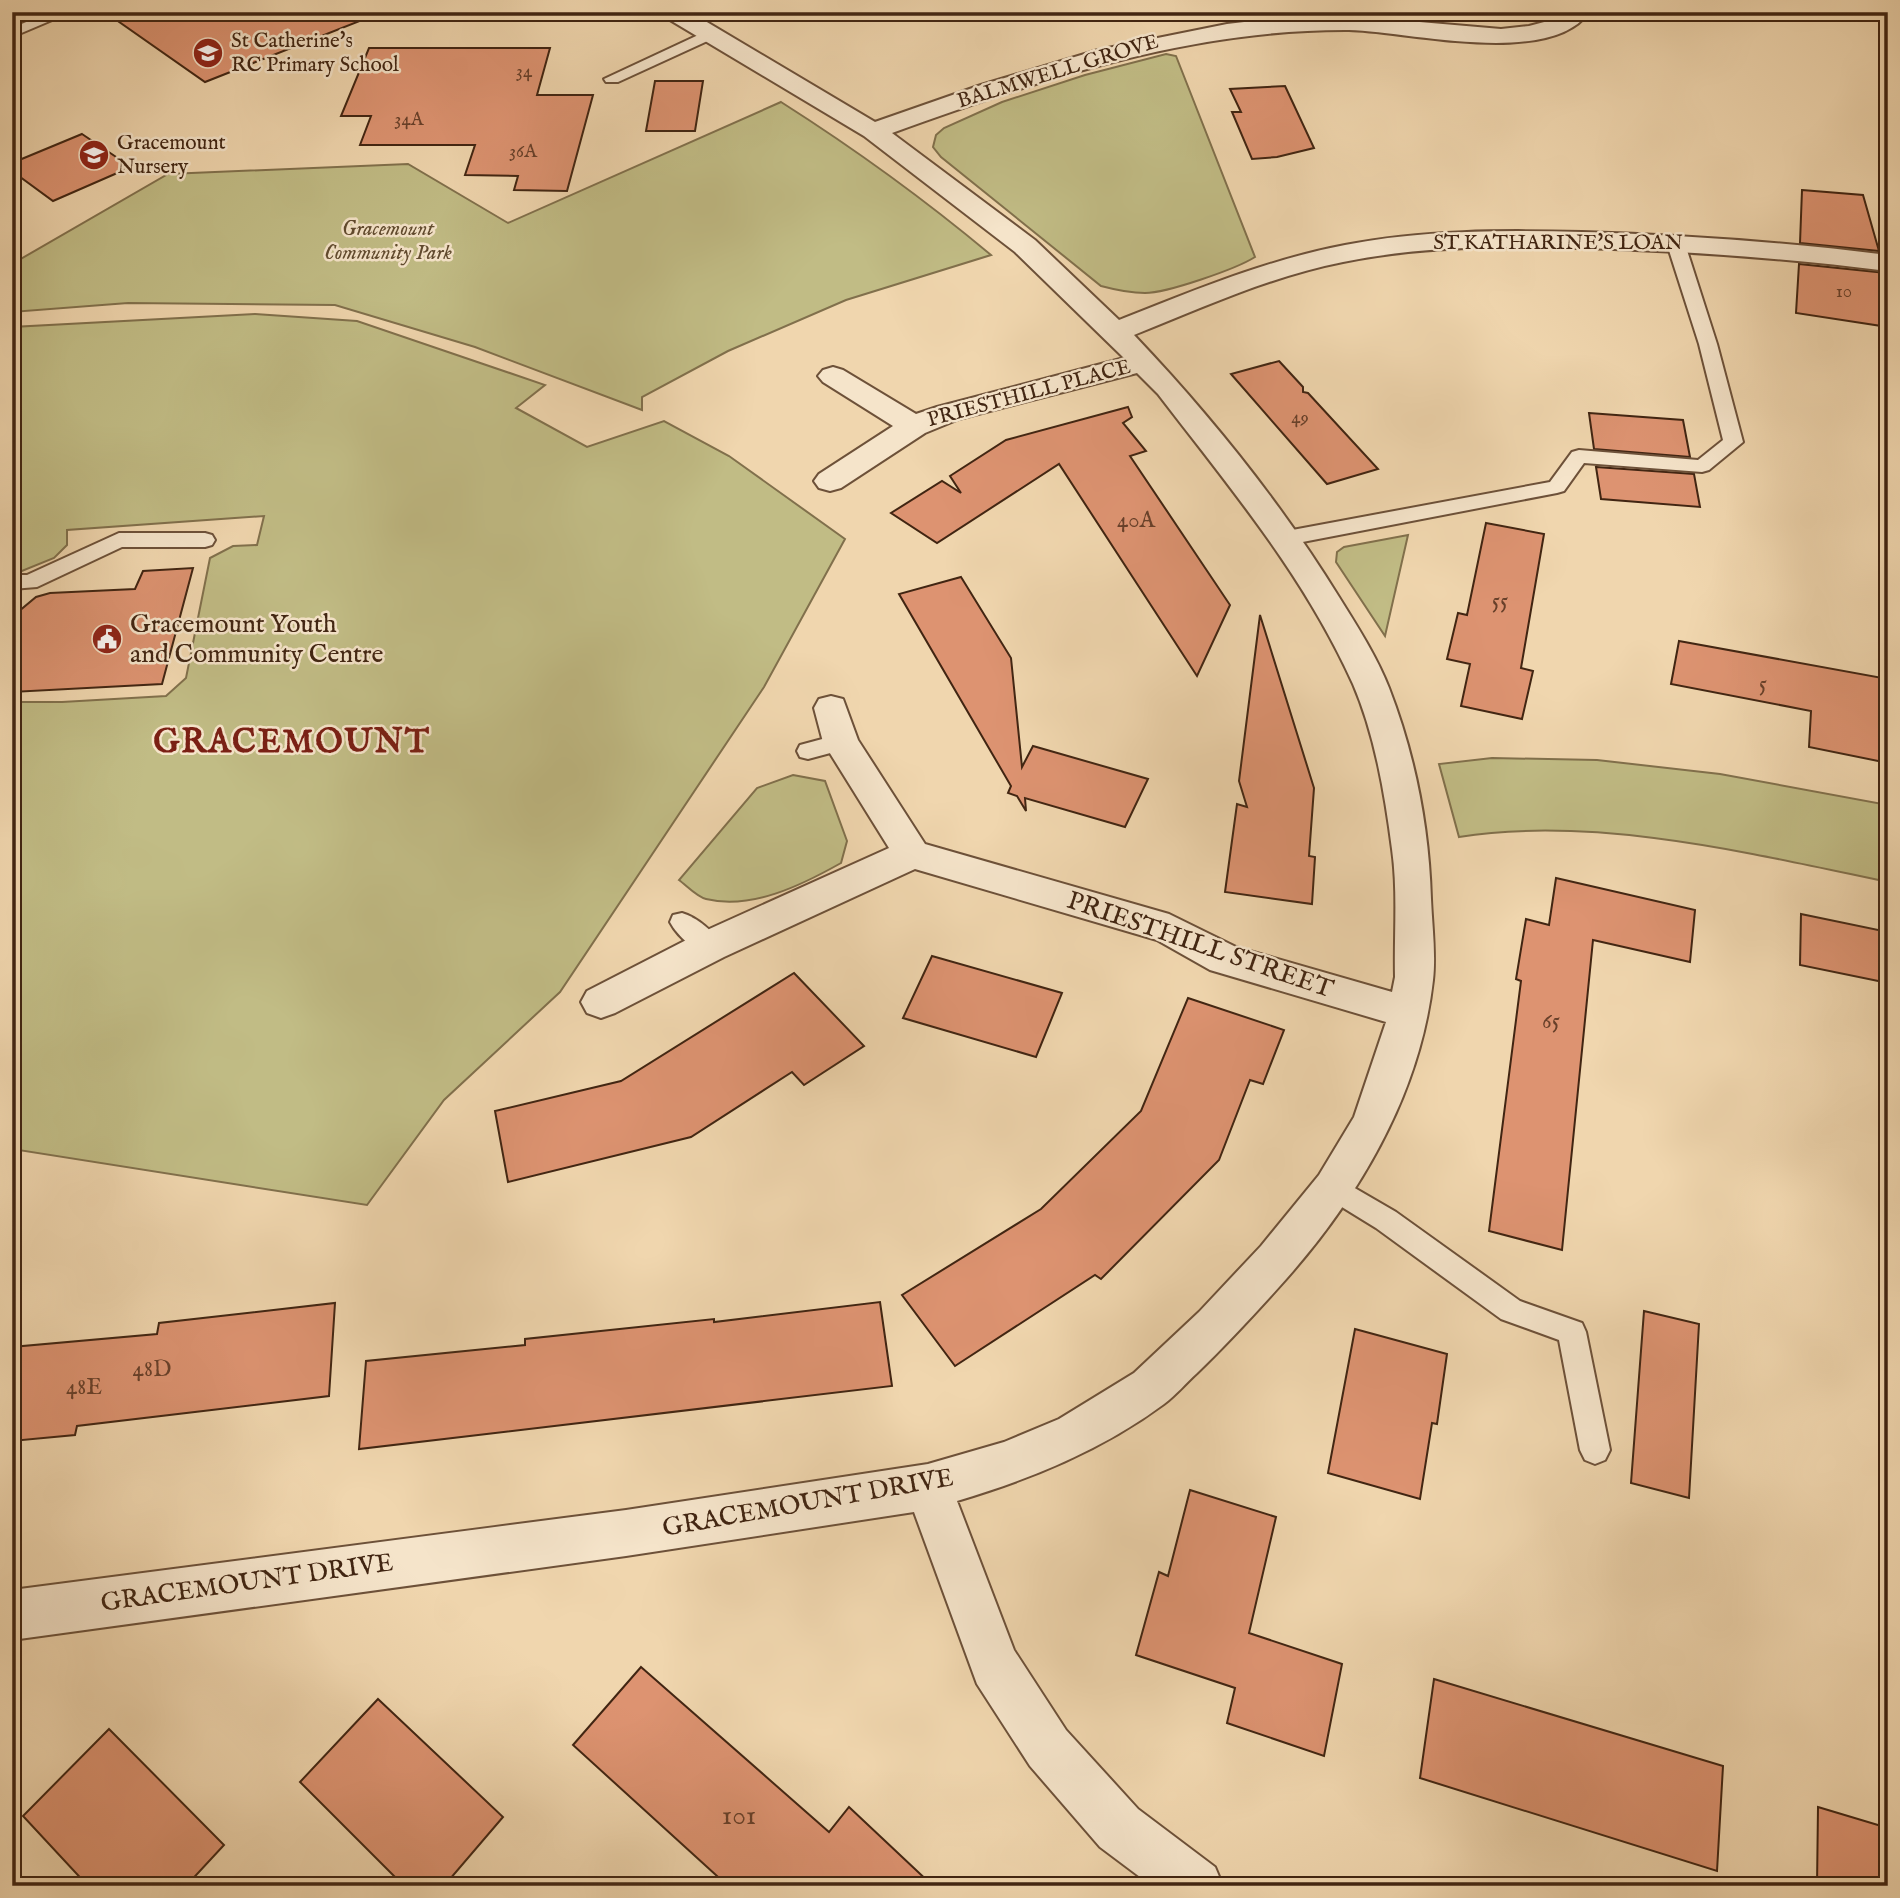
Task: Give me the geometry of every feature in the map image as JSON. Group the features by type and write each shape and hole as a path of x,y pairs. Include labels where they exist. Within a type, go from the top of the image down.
{"street":[{"name":"GRACEMOUNT DRIVE","path":"12,1615 626,1533 928,1487 1007,1464 1075,1435 1150,1388 1215,1326 1276,1260 1334,1188 1372,1123 1394,1063 1408,1013 1414,977 1410,852 1392,750 1371,686 1339,624 1287,538 1168,388 1115,332 1025,246 873,131 709,36 673,12"},
{"name":"BALMWELL GROVE","path":"873,131 1057,68 1127,48 1206,32 1259,26 1359,23 1504,37 1530,34 1553,27 1577,12"},
{"name":"ST KATHARINE'S LOAN","path":"1115,332 1278,271 1344,253 1423,242 1511,239 1675,242 1799,251 1888,263"},
{"name":"PRIESTHILL PLACE","path":"830,481 914,426 948,413 1144,362"},
{"name":"PRIESTHILL PLACE","path":"833,376 914,426"},
{"path":"601,1002 696,934 912,854 826,733"},
{"name":"PRIESTHILL STREET","path":"912,854 1169,929 1224,959 1408,1013"},
{"path":"928,1487 995,1665 1048,1748 1119,1828 1196,1886"}],"lane":[{"path":"12,33 64,12"},
{"path":"612,79 709,36"},
{"path":"1287,538 1557,487 1579,456 1702,466 1733,442 1707,344 1675,242"},
{"path":"12,582 30,582 119,540 205,540"},
{"path":"1334,1188 1386,1220 1510,1310 1572,1332 1595,1450"}],"green space":[{"path":"1166,54 1176,56 1255,257 1233,268 1155,292 1134,292 1101,286 941,157 933,147 936,135 944,128 1002,102 1085,75"},
{"name":"Gracemount Community Park","path":"781,102 889,175 991,255 846,300 728,351 642,397 642,410 475,347 335,305 128,303 12,312 12,264 168,174 408,164 508,223"},
{"path":"255,314 357,321 545,385 516,408 587,447 664,421 729,456 845,539 764,687 560,992 444,1100 367,1205 12,1149 12,702 166,696 186,678 210,558 233,546 257,545 264,516 67,530 67,545 54,558 12,575 12,327"},
{"path":"1408,535 1385,636 1336,562 1337,552 1344,547"},
{"path":"1492,758 1597,760 1720,774 1888,805 1888,882 1729,850 1619,834 1511,831 1459,837 1439,764"},
{"path":"793,775 825,781 847,841 841,863 793,887 741,901 723,902 703,898 679,880 757,788"}],"building":[{"path":"105,12 374,12 375,15 205,82"},
{"path":"369,48 550,48 537,95 593,95 567,191 514,190 518,176 465,175 475,145 360,145 371,116 341,116"},
{"path":"655,81 703,81 695,131 646,131"},
{"path":"1285,86 1314,148 1277,157 1252,159 1232,112 1241,112 1230,89"},
{"path":"82,134 131,167 53,201 12,171 12,163"},
{"path":"1802,190 1863,195 1879,251 1800,243"},
{"path":"1799,264 1886,273 1888,327 1796,313"},
{"path":"1279,361 1303,387 1303,392 1308,393 1378,469 1327,484 1231,374"},
{"path":"1128,407 1132,417 1123,423 1146,451 1130,456 1230,605 1197,676 1059,464 937,543 891,513 942,481 961,493 950,476 1006,440"},
{"path":"1589,413 1683,420 1690,457 1594,449"},
{"path":"1596,467 1694,474 1700,507 1601,499"},
{"path":"1486,523 1544,534 1521,668 1533,671 1522,719 1461,706 1470,664 1447,659 1458,613 1467,615"},
{"name":"Gracemount Youth and Community Centre","path":"193,568 162,684 12,692 12,617 36,597 50,593 135,589 143,571"},
{"path":"961,577 1011,658 1022,767 1033,746 1148,779 1125,827 1025,798 1026,811 1017,796 1008,793 1011,786 899,594"},
{"path":"1260,615 1314,788 1309,856 1315,857 1312,904 1225,892 1237,804 1247,807 1239,781"},
{"path":"1679,641 1888,679 1888,763 1809,747 1811,711 1671,684"},
{"path":"1556,878 1695,910 1690,962 1593,940 1562,1250 1489,1231 1521,981 1516,979 1526,919 1549,925"},
{"path":"1801,914 1888,932 1888,983 1800,965"},
{"path":"932,956 1062,993 1036,1057 903,1018"},
{"path":"794,973 864,1046 804,1085 792,1072 691,1137 508,1182 495,1111 621,1081"},
{"path":"1188,998 1284,1030 1263,1084 1250,1080 1219,1160 1101,1279 1095,1275 955,1366 902,1295 1041,1209 1141,1111"},
{"path":"880,1302 892,1386 359,1449 366,1361 525,1345 525,1339 714,1319 714,1322"},
{"path":"335,1303 329,1396 77,1426 75,1435 12,1441 12,1347 157,1334 159,1323"},
{"path":"1644,1311 1699,1324 1689,1498 1631,1483"},
{"path":"1355,1329 1447,1354 1437,1424 1432,1423 1420,1499 1328,1473"},
{"path":"1190,1490 1276,1517 1249,1633 1342,1664 1324,1756 1227,1723 1235,1688 1136,1655 1159,1572 1168,1576"},
{"path":"641,1667 829,1832 849,1807 933,1886 728,1886 573,1745"},
{"path":"1434,1679 1723,1766 1717,1871 1420,1778"},
{"path":"378,1699 503,1817 444,1886 404,1886 300,1782"},
{"path":"109,1729 224,1845 186,1886 88,1886 23,1816"},
{"path":"1818,1807 1888,1828 1888,1886 1817,1886"}],"place":[{"name":"St Catherine's RC Primary School","path":"208,53"},
{"name":"Gracemount Nursery","path":"94,155"},
{"name":"Gracemount Youth and Community Centre","path":"107,639"}],"district":[{"name":"GRACEMOUNT","path":"292,743"}]}
